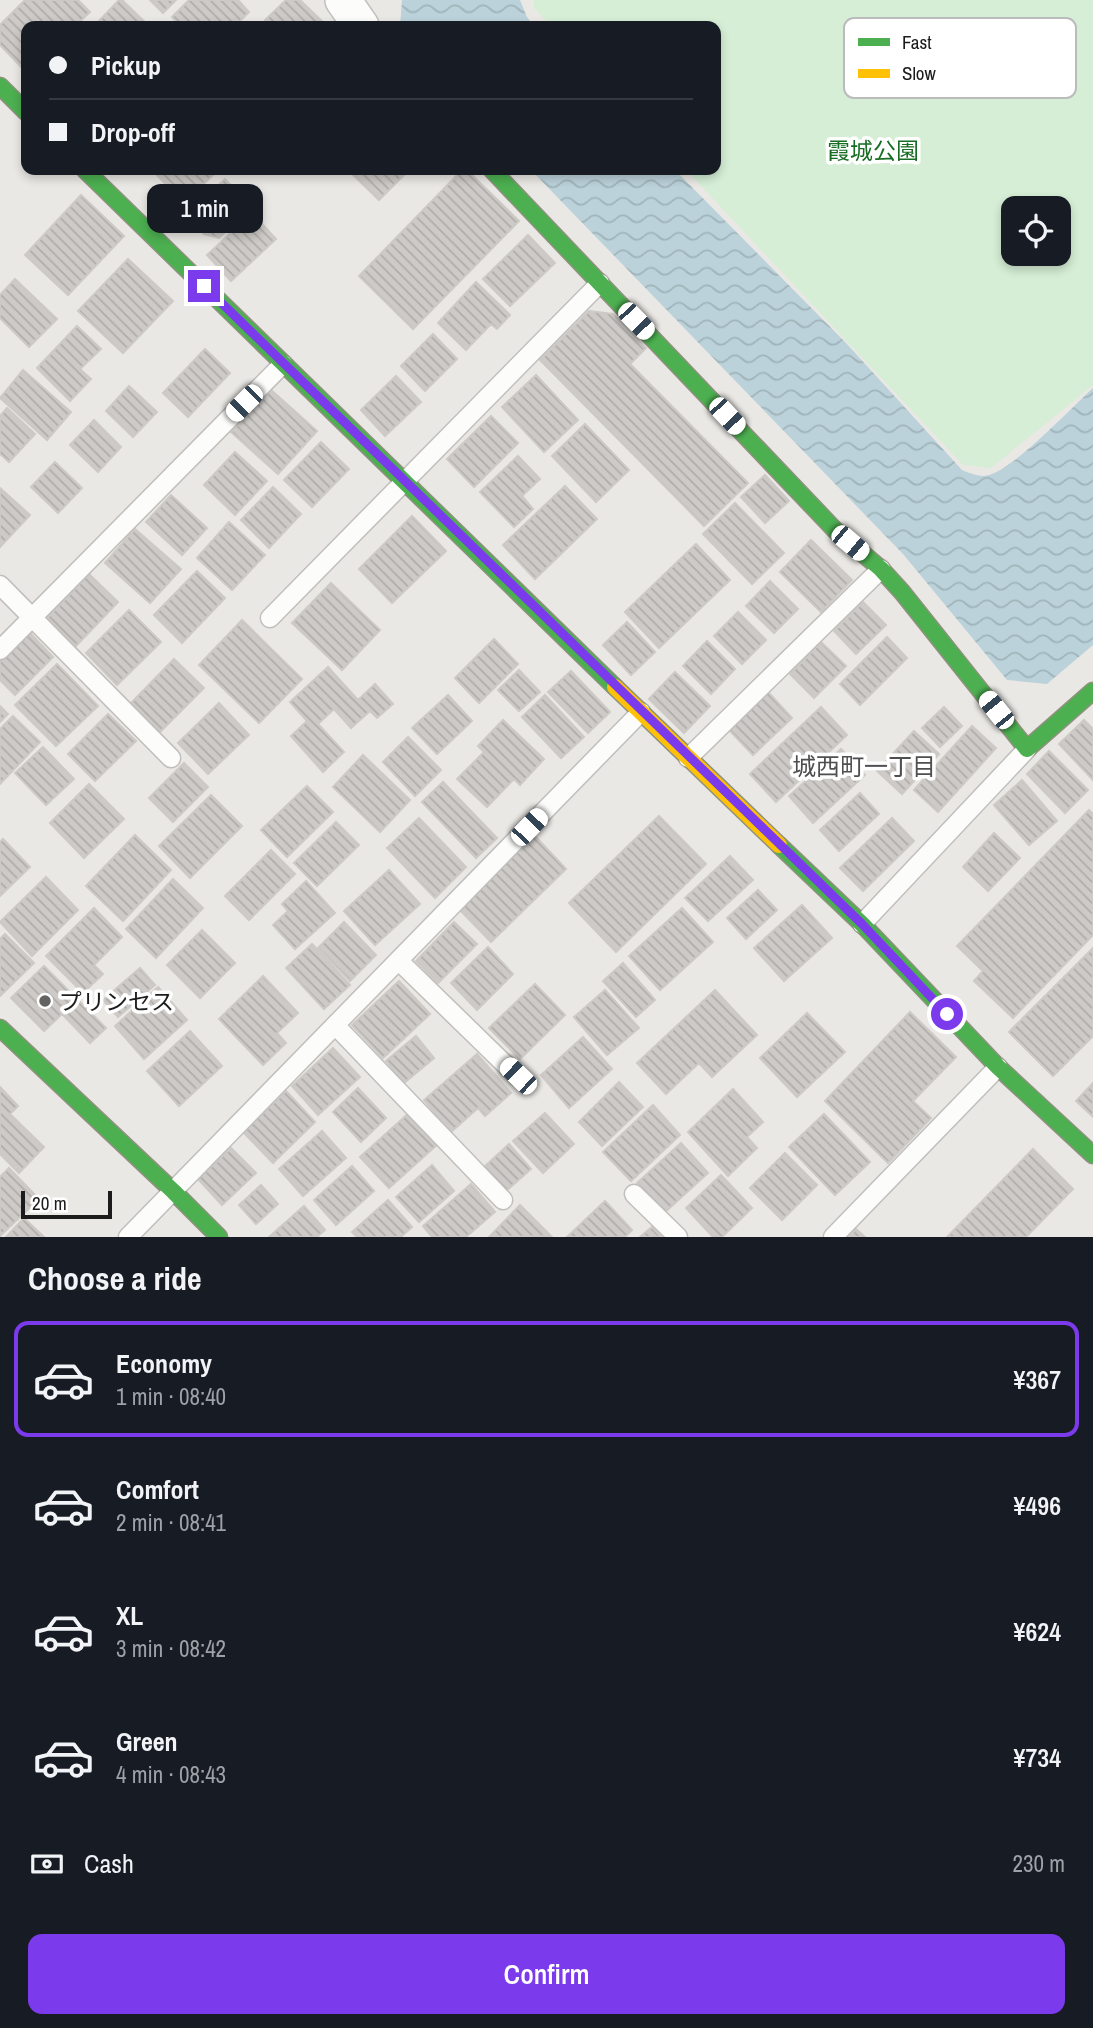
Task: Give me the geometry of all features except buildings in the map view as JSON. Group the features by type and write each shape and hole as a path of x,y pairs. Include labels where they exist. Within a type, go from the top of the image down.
{"street":[{"path":"344,0 358,21"},
{"path":"0,86 21,107"},
{"path":"90,175 862,924 998,1067 1093,1155"},
{"path":"497,175 835,530 881,569 1027,749 1093,691"},
{"path":"0,1028 219,1237"}],"lane":[{"path":"270,618 600,283"},
{"path":"0,650 283,364"},
{"path":"688,758 881,569"},
{"path":"0,585 171,758"},
{"path":"128,1237 641,712"},
{"path":"862,924 1027,749"},
{"path":"398,961 518,1076"},
{"path":"335,1025 503,1200"},
{"path":"833,1237 998,1067"},
{"path":"634,1194 678,1237"}],"green space":[{"name":"霞城公園","path":"534,0 1093,0 1093,385 991,468 963,465 691,175 721,175 721,21 546,21 534,8"}],"water":[{"path":"402,0 520,0 530,21 400,21"},
{"path":"536,175 680,175 846,343 962,470 986,476 1000,470 1042,436 1093,388 1093,645 1047,684 1007,680 903,554"}],"traffic: fast":[{"path":"0,86 21,107"},
{"path":"90,175 615,687"},
{"path":"497,175 835,530 881,569 1027,749 1093,691"},
{"path":"779,845 862,924 998,1067 1093,1155"},
{"path":"0,1028 219,1237"}],"traffic: slow":[{"path":"615,687 779,845"}],"place":[{"name":"プリンセス","path":"45,1001"}],"district":[{"name":"城西町一丁目","path":"864,766"}],"route":[{"path":"204,286 862,924 947,1014"}]}
